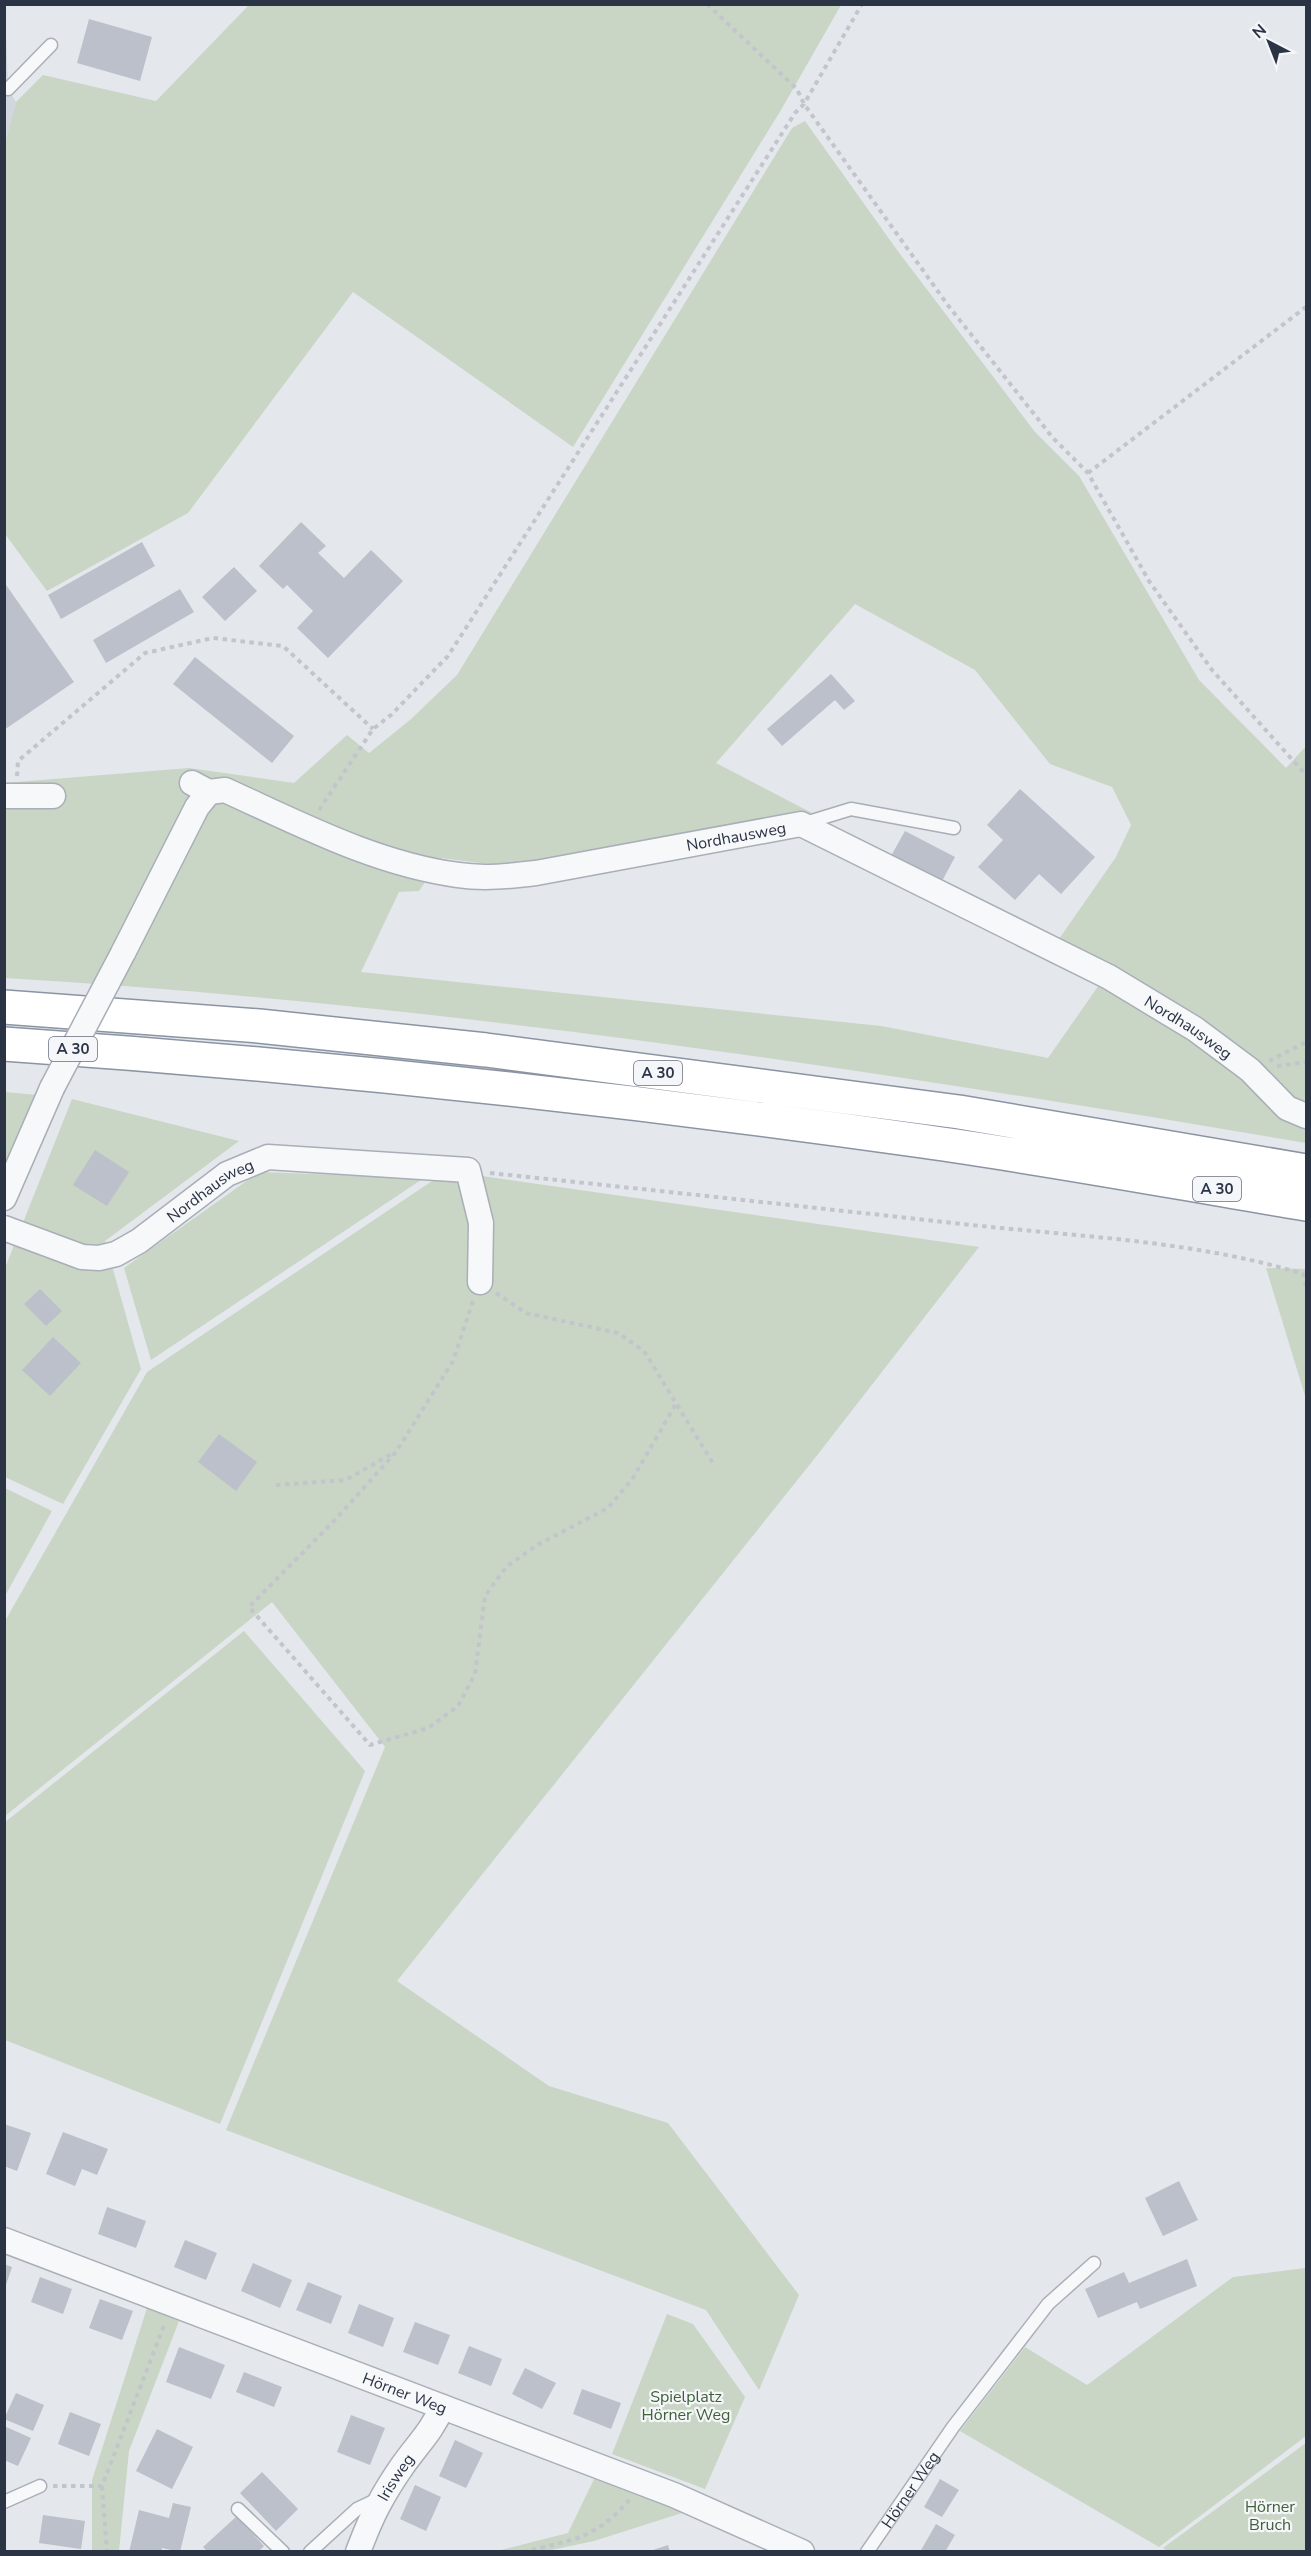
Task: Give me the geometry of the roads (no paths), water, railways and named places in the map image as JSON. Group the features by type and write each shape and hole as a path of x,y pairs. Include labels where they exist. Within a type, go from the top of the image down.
{"highway":[{"name":"A 30","path":"4,1007 259,1026 486,1050 959,1112 1306,1171"},
{"name":"A 30","path":"4,1044 141,1053 478,1084 924,1141 1306,1204"}],"street":[{"name":"Nordhausweg","path":"4,1198 52,1088 197,807 200,788 225,790 354,848 416,867 459,876 502,877 801,824 1109,977 1195,1029 1250,1070 1287,1108 1306,1116"},
{"path":"11,797 53,796"},
{"name":"Nordhausweg","path":"4,1228 82,1257 99,1258 116,1254 139,1241 227,1174 268,1157 468,1170 481,1223 480,1282"},
{"name":"Hörner Weg","path":"4,2240 643,2483 724,2516 802,2552"},
{"name":"Irisweg","path":"358,2552 375,2508 404,2463 435,2424 442,2407"}],"lane":[{"path":"4,88 8,88 51,45"},
{"path":"801,824 850,809 954,828"},
{"name":"Hörner Weg","path":"867,2552 953,2427 1048,2304 1094,2263"},
{"path":"4,2502 40,2486"},
{"path":"310,2552 357,2509 382,2497"},
{"path":"238,2509 283,2552"}],"park label":[{"name":"Spielplatz Hörner Weg","path":"686,2405"},
{"name":"Hörner Bruch","path":"1270,2515"}]}
